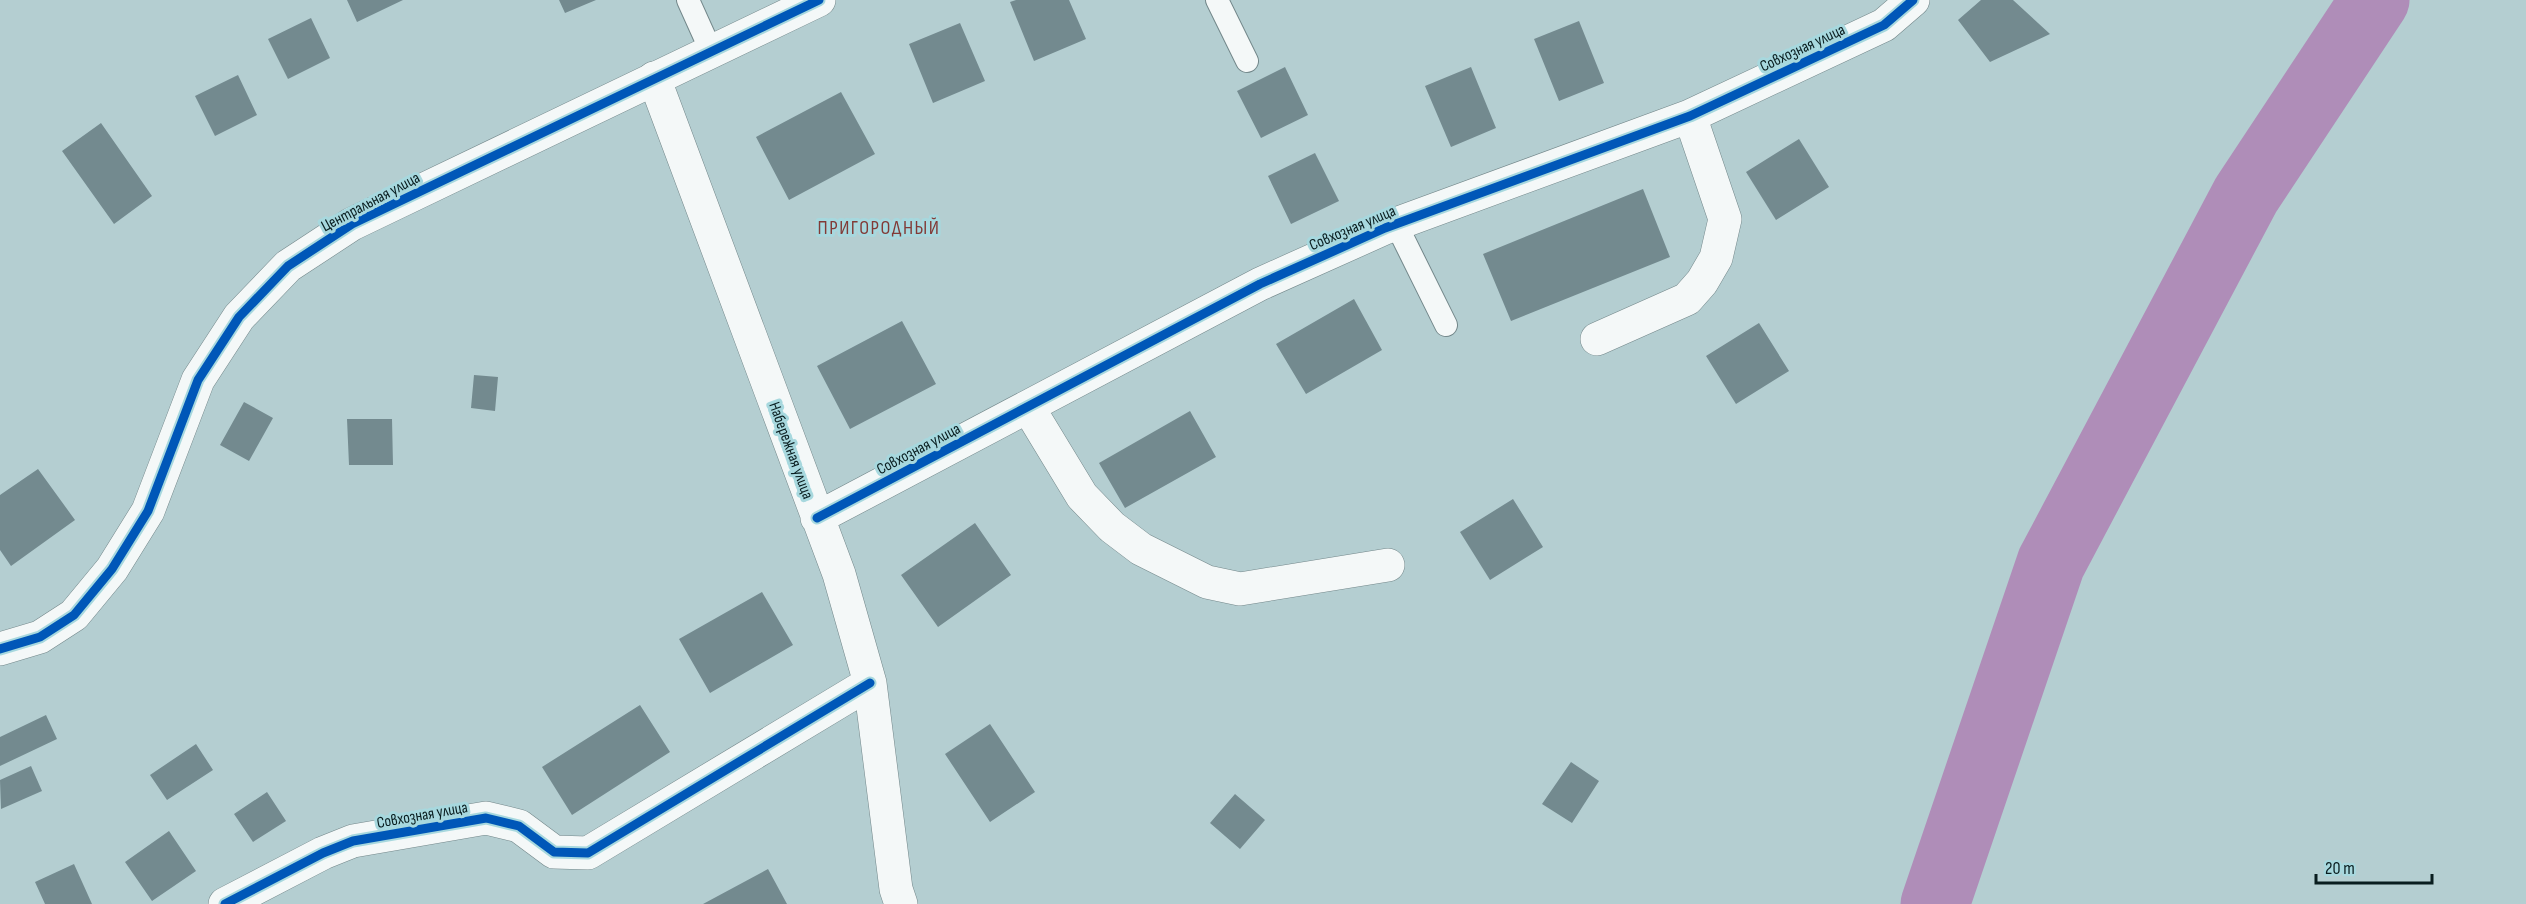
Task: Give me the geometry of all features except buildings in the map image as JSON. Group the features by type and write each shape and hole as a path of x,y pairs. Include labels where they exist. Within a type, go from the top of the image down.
{"street":[{"name":"Центральная улица","path":"0,649 40,637 74,615 112,569 148,511 198,380 239,317 288,266 352,224 819,0"},
{"name":"Совхозная улица","path":"817,518 1260,284 1396,224 1690,116 1884,25 1914,0"},
{"name":"Набережная улица","path":"654,78 839,574 870,683 897,899"},
{"path":"1597,339 1688,299 1702,282 1716,258 1725,219 1690,116"},
{"path":"1028,407 1082,496 1112,527 1141,549 1207,582 1240,589 1388,565"},
{"name":"Совхозная улица","path":"225,904 323,853 353,841 486,818 519,826 554,852 588,853 870,683"}],"lane":[{"path":"688,0 711,51"},
{"path":"1217,0 1247,61"},
{"path":"1396,224 1446,325"}],"waterway":[{"path":"1935,904 2051,563 2246,195 2375,0"}],"cycle path":[{"path":"0,649 40,637 74,615 112,569 148,511 198,380 239,317 288,266 352,224 819,0"},
{"path":"817,518 1260,284 1385,228 1690,116 1884,25 1913,0"},
{"path":"225,904 323,853 353,841 486,818 519,826 554,852 588,853 870,683"}],"district":[{"name":"ПРИГОРОДНЫЙ","path":"879,227"}]}
